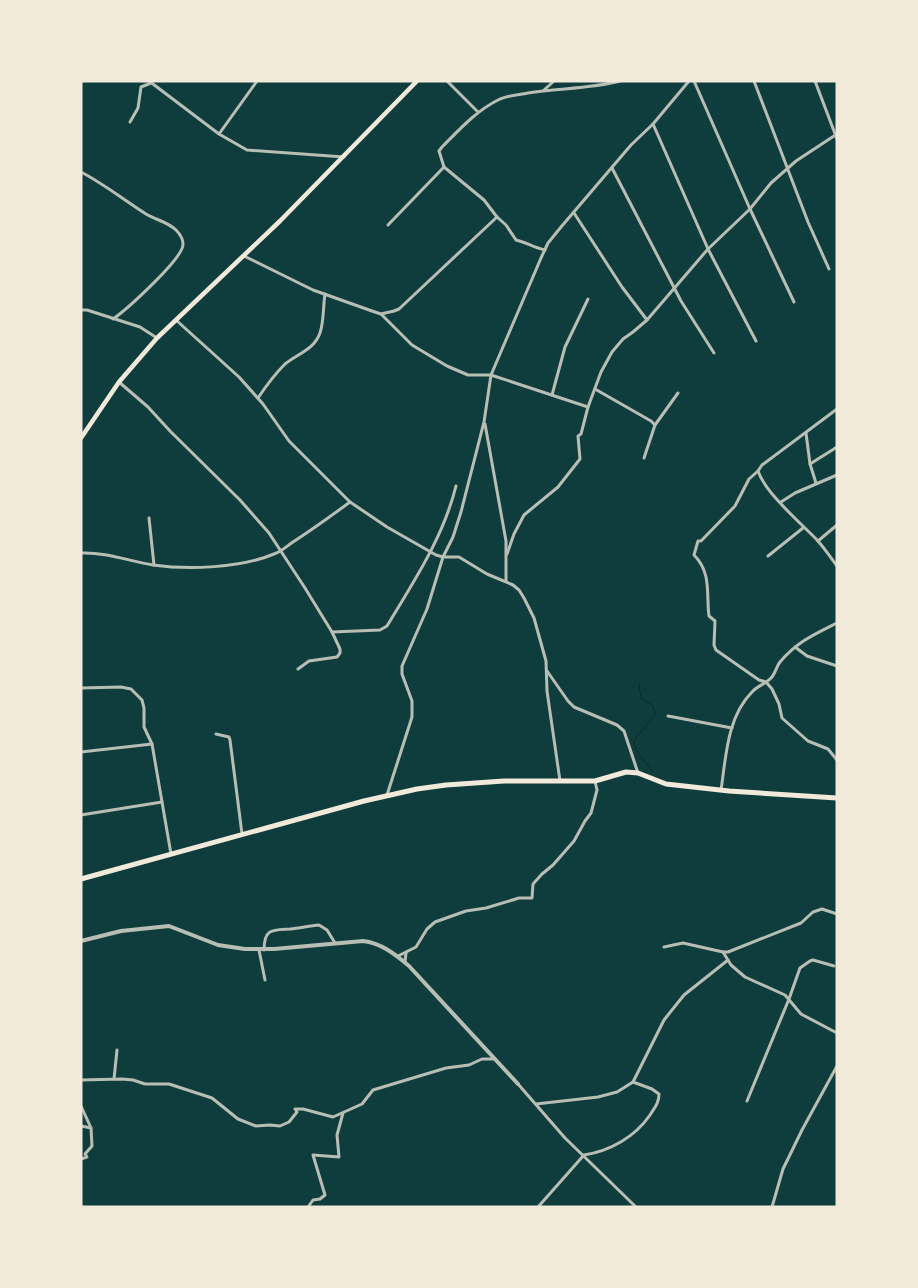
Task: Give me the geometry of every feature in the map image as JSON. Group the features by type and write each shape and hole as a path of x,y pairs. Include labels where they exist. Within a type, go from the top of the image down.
{"highway":[{"path":"81,879 387,795 417,789 475,782 595,782 626,772 638,773 666,784 836,798"}],"main road":[{"path":"81,438 119,382 157,338 244,256 418,81"}],"street":[{"path":"219,134 257,81"},
{"path":"447,81 478,112"},
{"path":"544,90 554,81"},
{"path":"545,250 539,249 527,242 516,240 506,225 496,217 484,200 444,167 439,151 478,112 504,97 544,90 599,86 620,81"},
{"path":"387,795 412,717 412,700 402,674 402,666 427,609 443,557 462,512 484,422 491,375 545,250 561,227 689,81"},
{"path":"694,81 750,209 794,302"},
{"path":"754,81 808,222 829,269"},
{"path":"815,81 837,139"},
{"path":"130,122 138,108 141,87 150,82 219,134 247,150 344,157"},
{"path":"653,124 708,249 756,341"},
{"path":"507,554 514,534 524,515 558,487 580,459 578,436 581,434 588,407 601,372 612,352 623,339 647,320 674,286 708,249 750,209 771,182 805,154 836,134"},
{"path":"388,225 444,167"},
{"path":"612,168 681,301 714,353"},
{"path":"81,172 106,186 148,215 172,227 179,233 183,242 182,249 176,260 113,319"},
{"path":"574,213 622,287 647,320"},
{"path":"381,314 399,309 496,217"},
{"path":"244,256 324,294 381,314 412,345 447,366 468,375 491,375 588,407"},
{"path":"258,398 283,367 308,350 320,334 324,294"},
{"path":"552,395 565,347 588,299"},
{"path":"81,310 87,310 140,327 157,338"},
{"path":"176,319 220,359 258,398 290,441 350,502 387,527 431,552 443,557 458,557 487,574 506,581 519,590 534,618 544,650 549,711 560,782"},
{"path":"119,382 148,407 170,432 240,500 281,550 332,632 340,649 337,657 309,661 298,669"},
{"path":"595,389 655,425"},
{"path":"644,458 655,425 678,393"},
{"path":"837,409 762,465 749,480 734,506 701,541 698,541 694,555 702,563 706,577 709,590 709,616 715,621 714,645 716,650 759,680 766,682 775,695 782,718 808,741 828,750 837,760"},
{"path":"484,422 507,554 506,581"},
{"path":"806,433 810,464 816,483"},
{"path":"810,464 837,447"},
{"path":"758,471 781,502 803,528 818,541 837,566"},
{"path":"781,502 795,493 837,475"},
{"path":"332,632 384,629 431,552 451,506 456,486"},
{"path":"81,553 103,555 154,565 193,567 221,566 258,559 281,550 350,502"},
{"path":"149,518 154,565"},
{"path":"818,541 837,526"},
{"path":"768,556 803,528"},
{"path":"721,790 734,719 750,694 761,684 772,678 778,665 804,639 837,623"},
{"path":"795,647 807,656 837,666"},
{"path":"546,670 574,708 621,727 627,738 638,773"},
{"path":"81,688 121,687 136,692 142,700 144,727 152,744 171,854"},
{"path":"668,716 732,728"},
{"path":"216,734 228,737 230,740 242,834"},
{"path":"81,752 152,744"},
{"path":"398,956 416,947 427,929 435,922 466,911 486,908 518,898 532,898 532,886 536,880 553,866 574,841 592,812 597,790 595,782"},
{"path":"81,815 162,802"},
{"path":"664,947 683,943 723,952 801,923 813,912 822,909 837,914"},
{"path":"264,950 264,940 271,931 319,924 327,930 335,943"},
{"path":"81,940 121,930 169,926 218,945 245,949 264,950 370,941 384,947 405,962 518,1084 565,1138 636,1207"},
{"path":"259,950 265,980"},
{"path":"723,952 728,960 745,977 773,989 789,999 801,1014 837,1033"},
{"path":"405,962 406,953"},
{"path":"535,1104 598,1097 617,1092 633,1082 664,1020 684,995 728,960"},
{"path":"747,1101 800,968 814,960 834,966"},
{"path":"114,1079 117,1050"},
{"path":"482,1060 488,1052"},
{"path":"81,1080 114,1079 133,1080 145,1084 169,1084 212,1098 238,1119 256,1126 280,1126 296,1115 295,1109 303,1109 330,1118 362,1104 373,1090 446,1068 494,1059"},
{"path":"772,1207 783,1169 837,1066"},
{"path":"538,1207 584,1155 597,1153 614,1146 633,1134 647,1120 659,1101 659,1094 652,1089 633,1082"},
{"path":"81,1106 91,1128 92,1146 85,1154 87,1157 81,1159"},
{"path":"308,1207 313,1200 320,1199 324,1195 314,1155 338,1157 338,1135 343,1113"},
{"path":"81,1126 91,1128"}],"waterway":[{"path":"639,684 641,698 653,706 655,715 634,741 638,752 652,771"}]}
